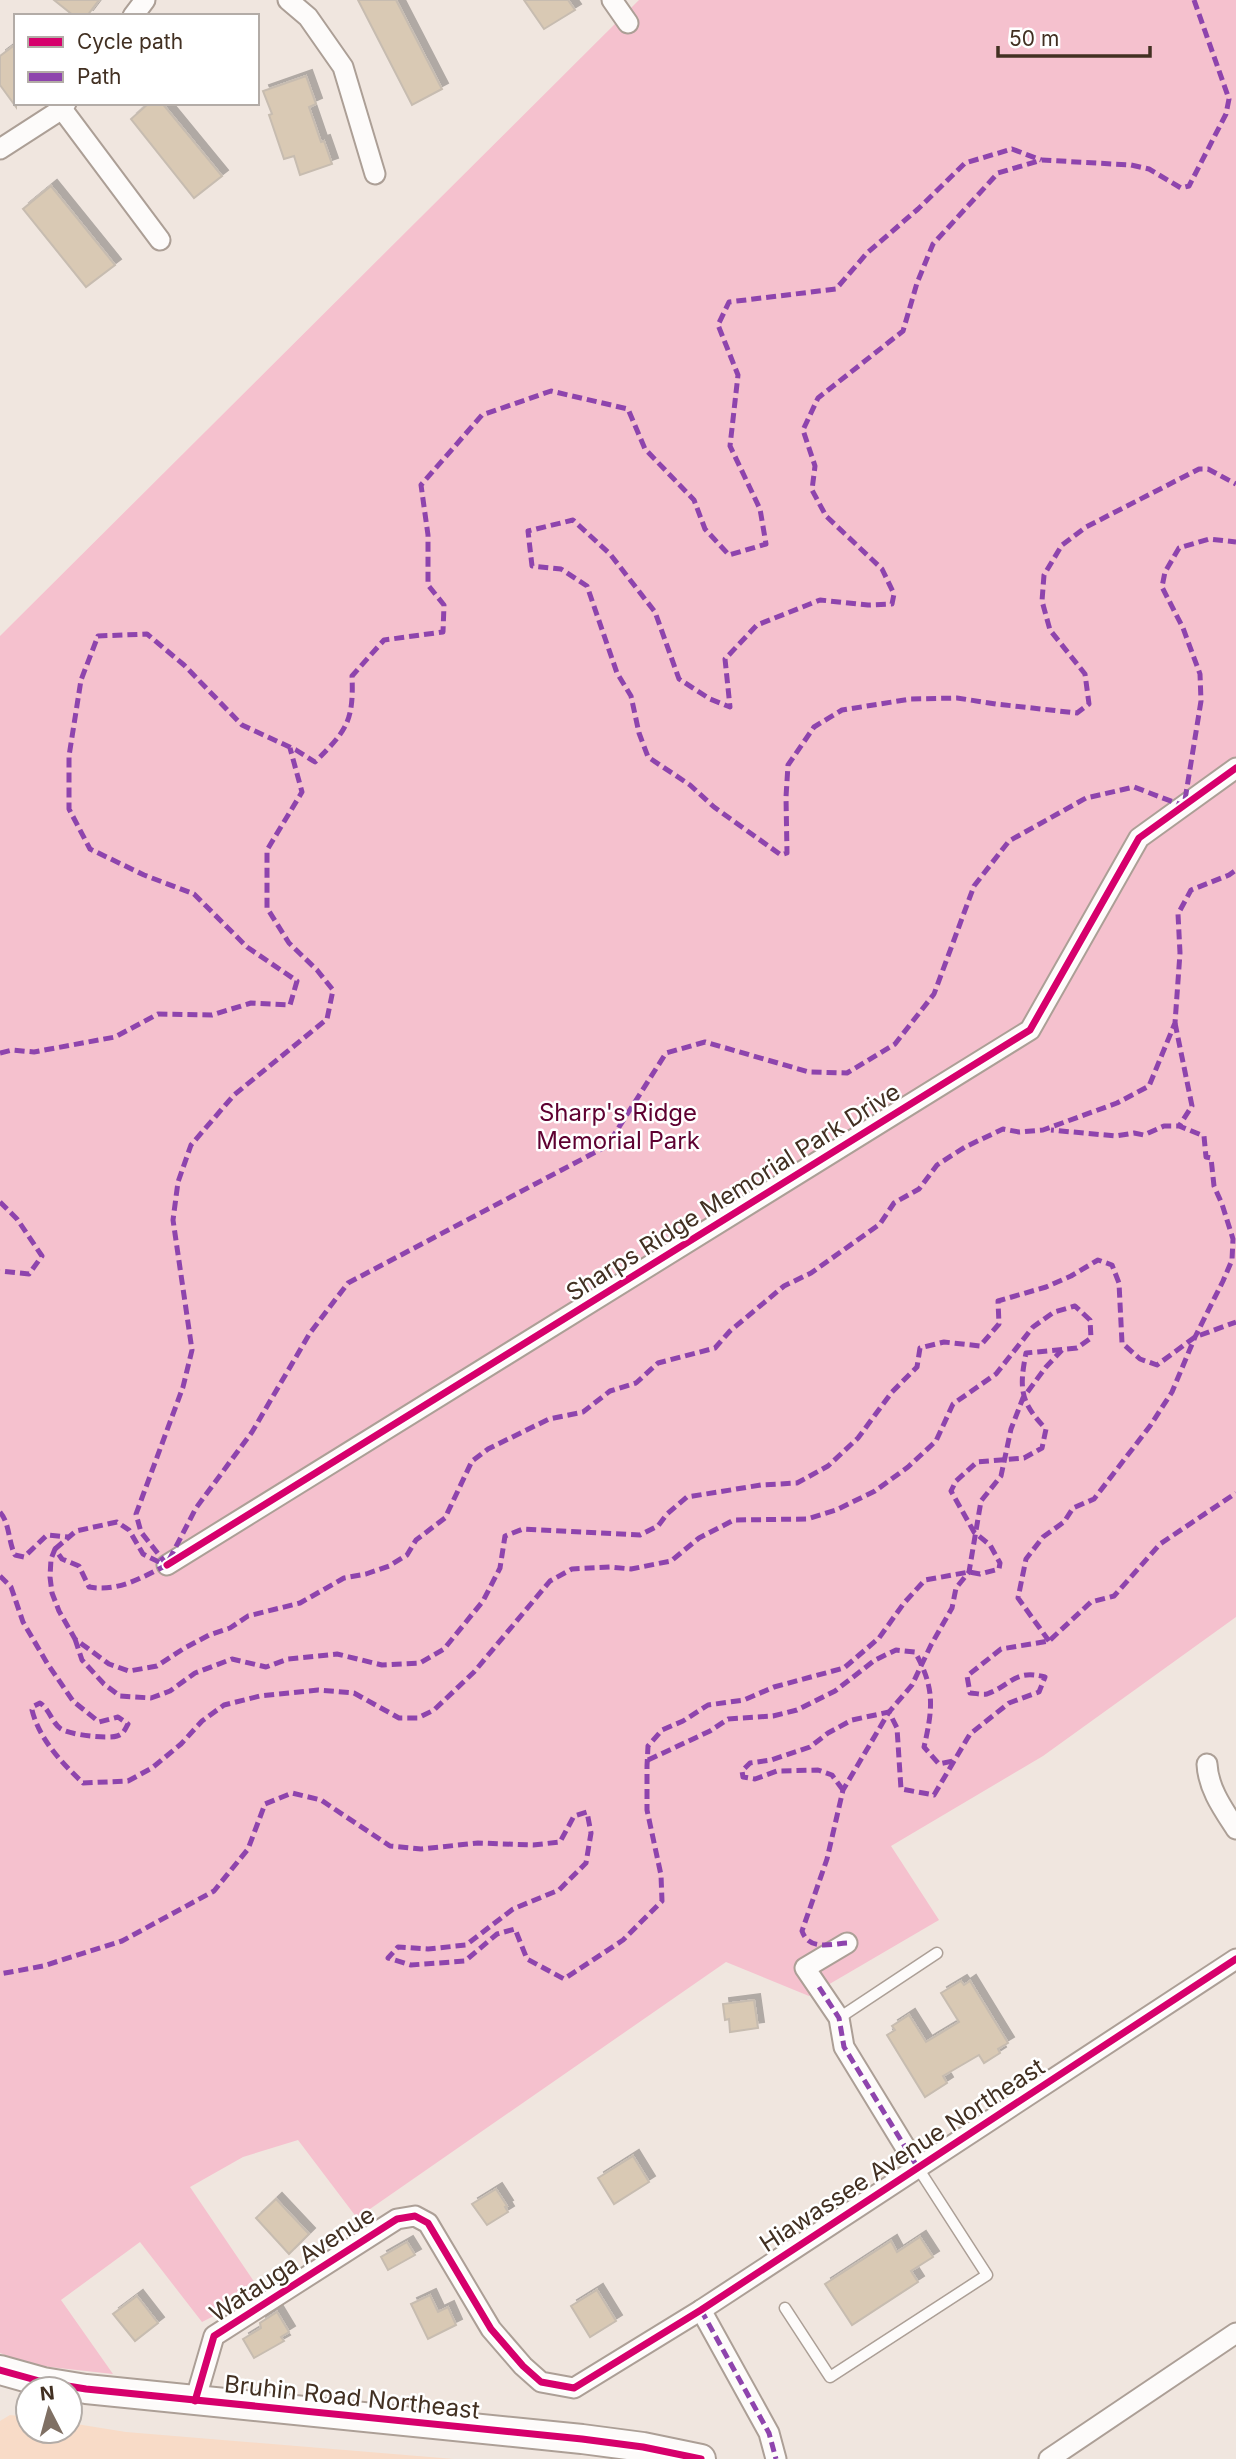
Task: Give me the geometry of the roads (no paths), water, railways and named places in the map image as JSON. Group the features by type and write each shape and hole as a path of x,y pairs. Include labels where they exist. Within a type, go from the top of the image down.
{"main road":[{"name":"Bruhin Road Northeast","path":"0,2370 43,2382 86,2389 582,2439 643,2447 701,2459"}],"street":[{"path":"288,0 308,18 343,67 375,174"},
{"path":"612,0 628,23"},
{"path":"0,149 64,106 160,240"},
{"name":"Sharps Ridge Memorial Park Drive","path":"167,1565 1030,1030 1139,838 1236,768"},
{"path":"1207,1764 1215,1794 1236,1829"},
{"path":"847,1943 804,1968 839,2018 844,2047 918,2168"},
{"name":"Hiawassee Avenue Northeast","path":"415,2216 428,2223 491,2329 523,2366 541,2382 574,2388 701,2310 1236,1959"},
{"name":"Watauga Avenue","path":"195,2401 214,2336 397,2219 415,2216"},
{"path":"701,2310 769,2433 776,2459"},
{"path":"1049,2459 1236,2333"}],"lane":[{"path":"839,2018 937,1953"},
{"path":"785,2308 830,2376 987,2275 918,2168"}],"park label":[{"name":"Sharp's Ridge Memorial Park","path":"618,1126"}]}
